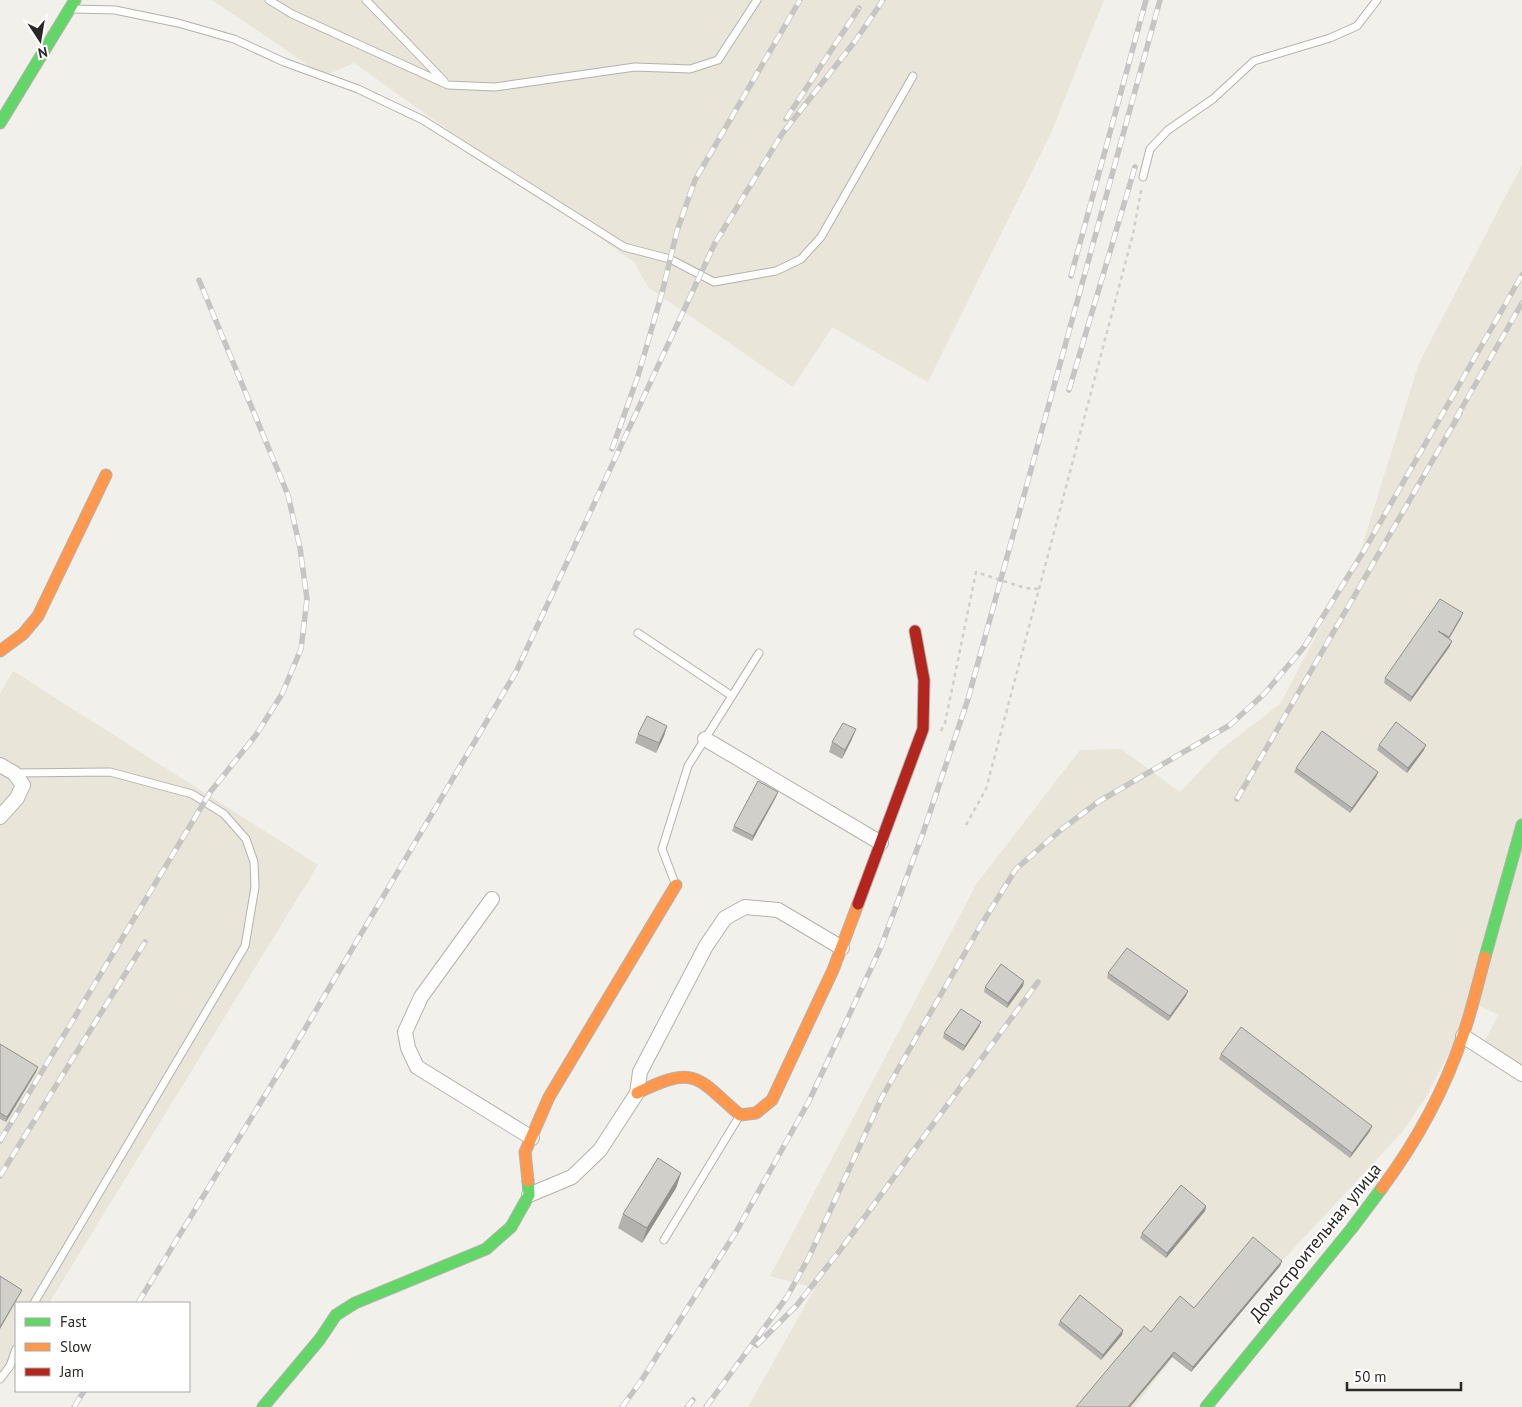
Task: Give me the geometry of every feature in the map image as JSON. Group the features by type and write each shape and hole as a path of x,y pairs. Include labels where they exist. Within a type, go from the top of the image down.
{"street":[{"path":"0,123 72,4"},
{"path":"0,651 23,634 38,616 106,475"},
{"path":"637,1093 666,1079 687,1078 705,1082 740,1115 756,1113 772,1100 834,970 923,729 926,698 922,661 915,631"},
{"path":"705,739 881,843"},
{"path":"0,765 14,772 23,785 17,798 0,817"},
{"name":"Домостроительная улица","path":"1206,1407 1352,1228 1404,1158 1440,1091 1463,1036 1522,825"},
{"path":"263,1407 320,1339 336,1315 355,1303 486,1249 511,1227 529,1195 525,1152 549,1097 676,885"},
{"path":"492,899 421,997 405,1032 408,1048 417,1067 532,1138"},
{"path":"529,1195 572,1177 600,1150 637,1093 640,1072 706,946 725,918 745,908 778,910 842,948"},
{"path":"1463,1036 1522,1074"}],"lane":[{"path":"269,0 292,14 448,85 495,87 635,67 690,69 718,60 757,0"},
{"path":"366,0 448,85"},
{"path":"1144,177 1150,149 1168,130 1213,99 1254,60 1330,38 1357,26 1377,0"},
{"path":"72,4 116,10 178,23 234,39 284,62 358,90 423,120 624,246 670,259 714,282 776,271 801,259 820,237 913,76"},
{"path":"638,633 732,696"},
{"path":"676,885 662,849 688,766 759,653"},
{"path":"14,772 110,772 192,794 224,814 246,839 254,862 255,887 245,946 35,1302"},
{"path":"664,1240 740,1115"},
{"path":"0,1380 10,1366 15,1352"}],"path":[{"path":"966,825 986,789 1133,234 1144,177"},
{"path":"940,732 945,723 976,572 1025,588 1039,588"}],"shaded area":[{"path":"212,0 1104,0 1051,133 928,382 832,327 793,387 648,287 634,262 354,63 324,76"},
{"path":"1522,165 1522,1067 1484,1043 1498,1015 1475,1003 1426,1097 1403,1131 1281,1262 1191,1372 1173,1358 1134,1407 748,1407 815,1288 770,1276 977,883 1080,750 1121,749 1180,792 1220,750 1280,704 1360,553 1419,363"},
{"path":"13,671 318,865 50,1302 15,1302 15,1358 0,1383 0,694"}],"building":[{"path":"1440,599 1463,613 1449,637 1438,631 1452,641 1412,697 1385,678"},
{"path":"647,716 667,726 659,743 638,734"},
{"path":"1396,722 1426,745 1408,768 1379,745"},
{"path":"843,723 856,729 845,750 832,742"},
{"path":"1322,731 1378,772 1352,808 1296,768"},
{"path":"758,781 778,792 753,836 734,826"},
{"path":"1127,948 1188,991 1170,1016 1108,973"},
{"path":"1001,964 1024,981 1008,1003 985,987"},
{"path":"961,1009 981,1022 965,1046 944,1033"},
{"path":"1241,1027 1372,1126 1352,1153 1221,1054"},
{"path":"0,1044 38,1067 7,1117 0,1113"},
{"path":"658,1158 681,1173 647,1228 623,1214"},
{"path":"1181,1185 1206,1206 1167,1253 1142,1233"},
{"path":"1253,1237 1282,1261 1193,1367 1174,1352 1128,1407 1076,1407 1144,1326 1151,1332 1180,1296 1194,1308"},
{"path":"0,1276 22,1290 0,1327"},
{"path":"1080,1295 1123,1330 1103,1355 1060,1321"}],"railway":[{"path":"612,449 638,376 662,293 677,231 695,180 800,0"},
{"path":"139,1302 286,1061 517,670 715,243 782,134 856,40 883,0"},
{"path":"1071,276 1146,0"},
{"path":"622,1407 641,1381 736,1232 809,1101 881,947 923,833 968,699 1160,0"},
{"path":"786,119 859,8"},
{"path":"1069,390 1135,167"},
{"path":"706,1407 787,1297 809,1257 882,1097 981,925 1016,869 1062,829 1098,802 1230,725 1265,693 1304,647 1365,549 1522,275"},
{"path":"0,1141 211,791 256,735 282,694 301,649 307,599 300,548 288,495 199,280"},
{"path":"1456,418 1522,303"},
{"path":"1237,799 1460,413"},
{"path":"0,1176 145,942"},
{"path":"757,1345 797,1305 841,1249 1038,982"},
{"path":"74,1407 83,1392"},
{"path":"687,1407 693,1400"}],"traffic: fast":[{"path":"0,123 75,0"},
{"path":"1485,957 1522,825"},
{"path":"263,1407 320,1339 336,1315 355,1303 486,1249 511,1227 529,1195 528,1181"},
{"path":"1206,1407 1352,1228 1382,1188"}],"traffic: slow":[{"path":"0,651 23,634 38,616 106,475"},
{"path":"528,1181 525,1152 549,1097 676,885"},
{"path":"637,1093 657,1084 684,1077 704,1084 740,1115 756,1113 772,1100 833,970 858,904"},
{"path":"1382,1188 1418,1134 1448,1075 1466,1026 1485,957"}],"traffic: jam":[{"path":"858,904 923,729 924,680 915,631"}]}
